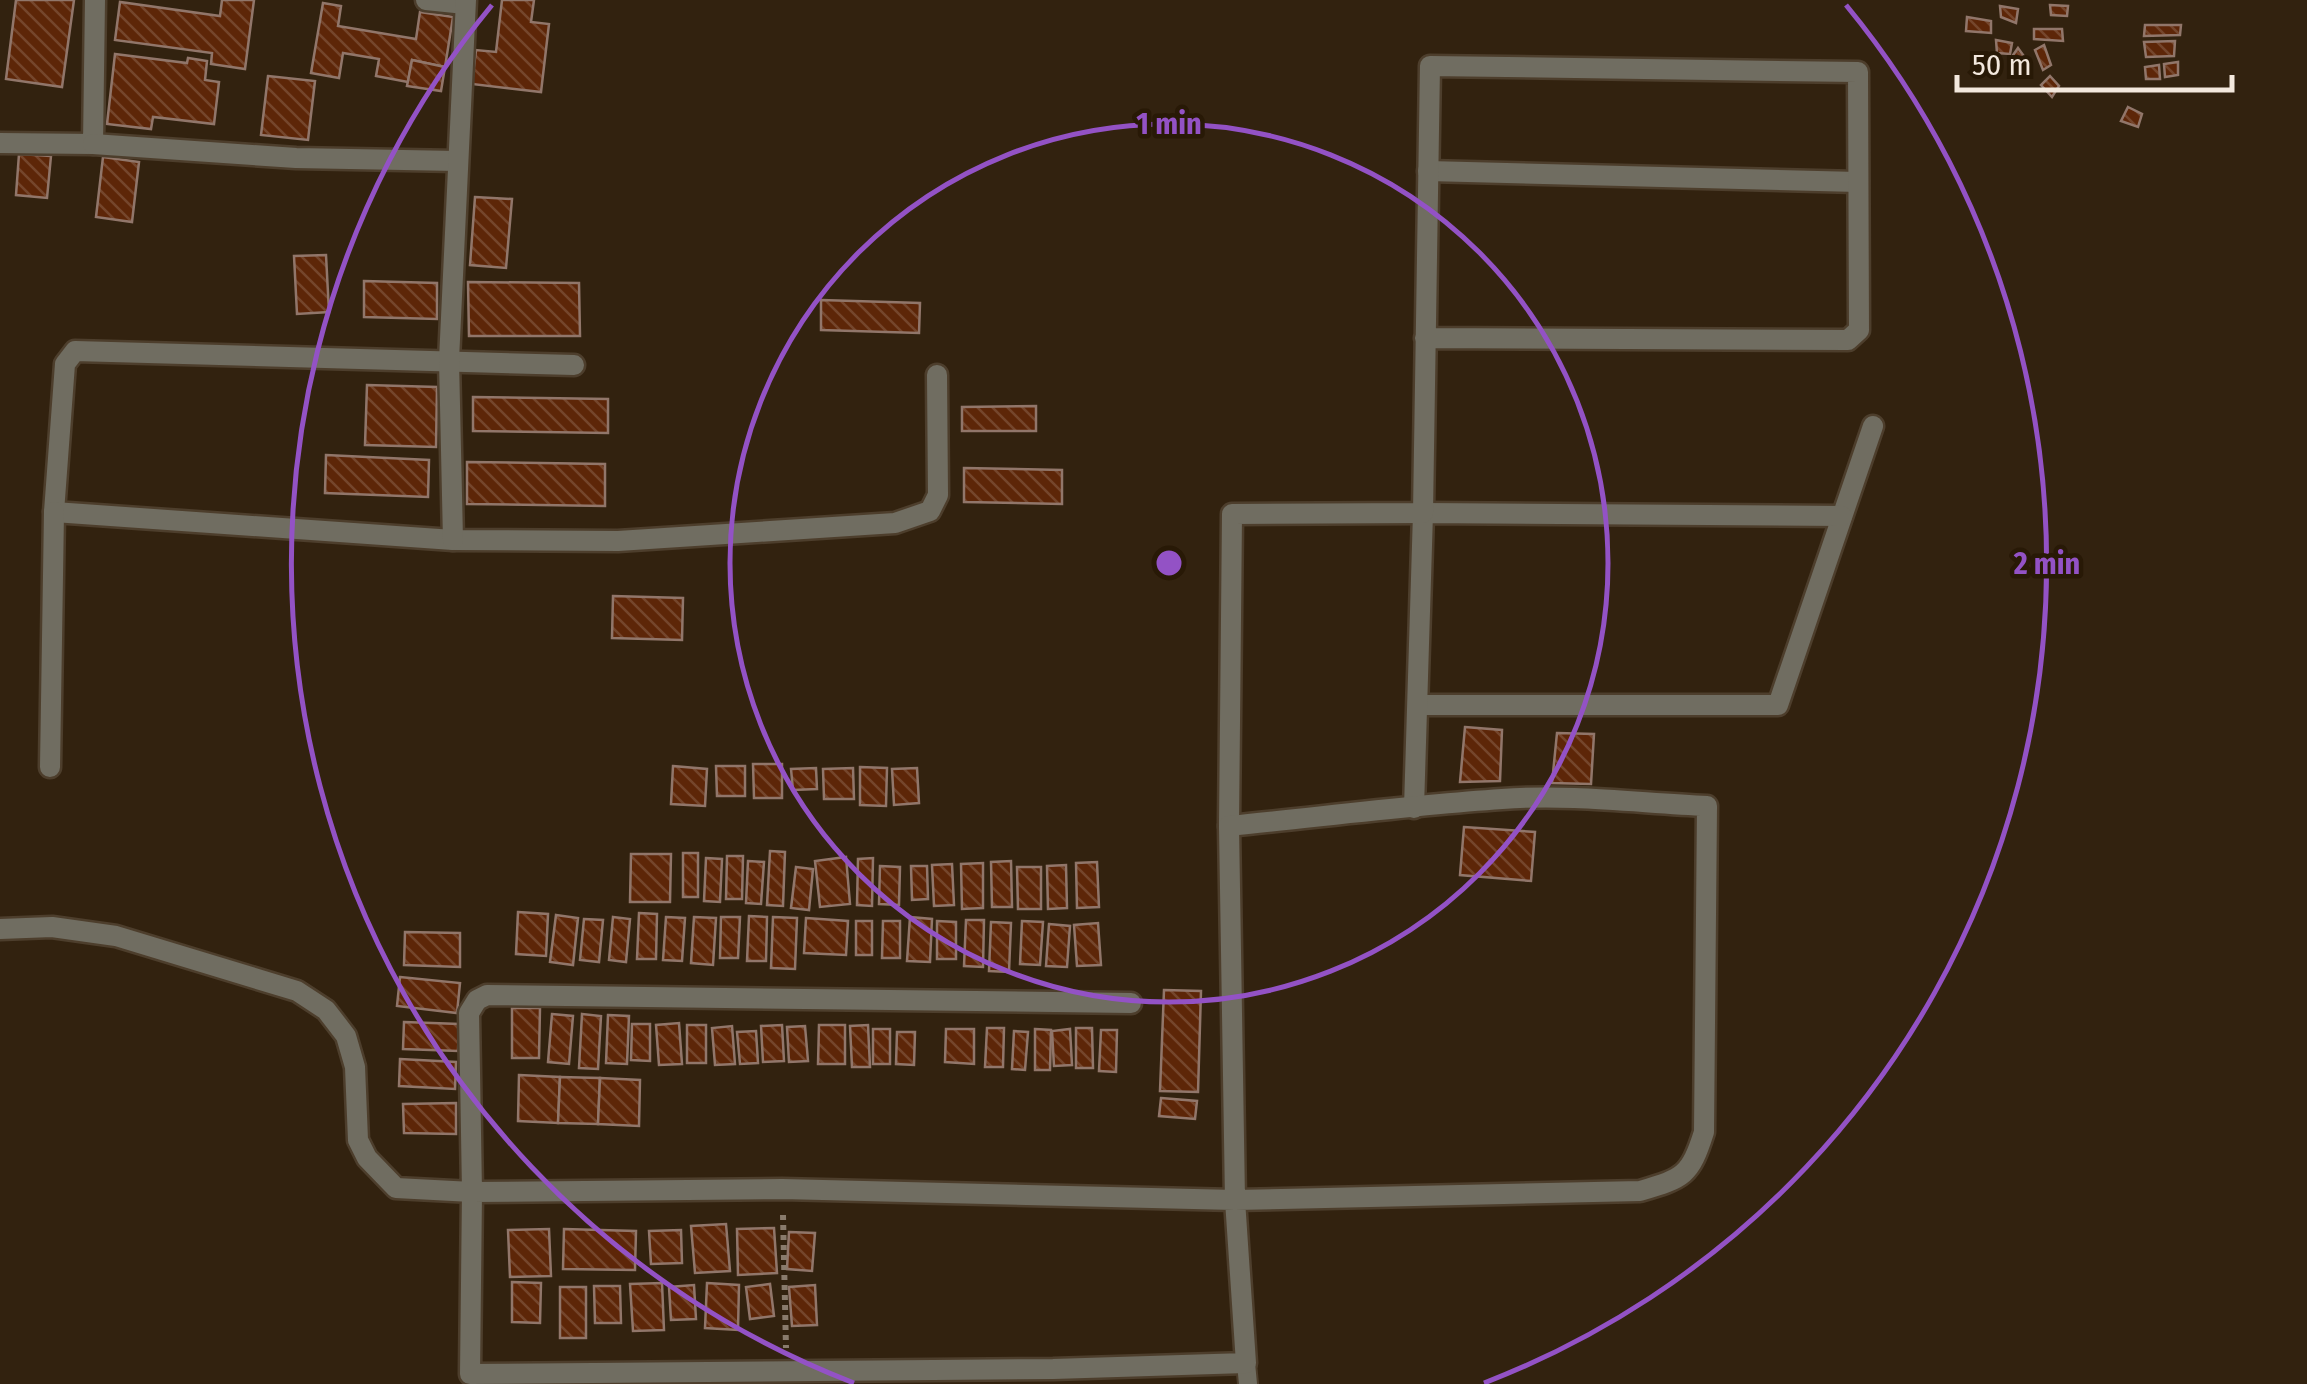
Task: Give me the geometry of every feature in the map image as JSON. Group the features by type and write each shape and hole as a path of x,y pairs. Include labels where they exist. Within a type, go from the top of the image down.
{"street":[{"path":"93,144 95,0"},
{"path":"426,0 465,2 449,360 453,540"},
{"path":"1414,808 1430,66 1858,72 1859,330 1848,340 1426,338"},
{"path":"0,143 93,144 296,158 458,161"},
{"path":"1428,171 1858,182"},
{"path":"50,767 54,512 66,364 74,351 574,365"},
{"path":"54,512 453,540 618,542 911,519 930,511 938,495 937,376"},
{"path":"1418,705 1778,705 1873,426"},
{"path":"1131,1003 487,995 477,1000 468,1013 472,1192 469,1379 786,1370 1053,1376 1247,1374 1236,1200 1229,826 1232,514 1842,516"},
{"path":"0,929 52,926 116,936 297,992 326,1010 346,1036 355,1068 358,1140 367,1158 396,1188 447,1192 782,1189 1236,1200 1640,1192 1674,1181 1694,1164 1704,1132 1707,806 1627,803 1603,798 1521,798 1229,826"}],"path":[{"path":"782,1189 786,1370"}],"building":[{"path":"16,0 74,0 62,87 6,79"},
{"path":"222,0 254,0 245,69 211,64 212,53 115,40 120,2 220,16"},
{"path":"502,0 534,0 531,22 549,24 541,92 472,84 476,50 496,52"},
{"path":"323,3 341,6 338,26 416,39 420,12 453,17 445,67 412,60 408,82 376,76 379,59 343,53 339,78 311,73"},
{"path":"2050,5 2068,6 2067,16 2051,15"},
{"path":"2000,6 2018,9 2016,23 2001,17"},
{"path":"1967,17 1991,21 1991,33 1966,31"},
{"path":"2145,25 2181,25 2180,35 2144,36"},
{"path":"2034,29 2062,29 2063,41 2034,39"},
{"path":"1996,40 2012,43 2010,54 1997,53"},
{"path":"2175,41 2174,56 2146,57 2144,42"},
{"path":"2044,45 2051,65 2043,70 2035,50"},
{"path":"2018,48 2026,59 2019,72 2011,58"},
{"path":"115,54 187,63 188,58 207,61 205,80 219,82 214,124 153,117 151,129 107,124"},
{"path":"412,60 445,67 441,91 407,86"},
{"path":"2178,62 2178,75 2165,77 2164,64"},
{"path":"2159,65 2160,79 2146,79 2145,67"},
{"path":"268,76 315,81 308,140 261,135"},
{"path":"2050,76 2059,86 2052,97 2041,85"},
{"path":"2128,107 2142,114 2138,127 2121,121"},
{"path":"19,154 51,156 47,198 16,195"},
{"path":"103,157 139,162 132,222 96,217"},
{"path":"475,197 512,199 506,268 470,265"},
{"path":"326,255 329,312 297,314 294,256"},
{"path":"364,281 437,283 437,319 364,317"},
{"path":"468,282 579,283 580,336 469,336"},
{"path":"821,300 920,303 919,333 821,330"},
{"path":"367,385 437,387 436,447 365,445"},
{"path":"473,397 608,399 608,433 473,431"},
{"path":"1036,406 1036,431 962,431 962,407"},
{"path":"326,455 429,460 428,497 325,493"},
{"path":"467,462 605,464 605,506 467,504"},
{"path":"964,468 1062,470 1062,504 964,502"},
{"path":"613,596 683,598 682,640 612,638"},
{"path":"1465,727 1502,730 1500,781 1460,782"},
{"path":"1557,733 1594,734 1591,784 1552,783"},
{"path":"753,764 782,764 782,798 754,798"},
{"path":"673,766 707,769 705,806 671,804"},
{"path":"716,766 745,766 745,796 717,796"},
{"path":"860,767 887,768 886,806 860,805"},
{"path":"816,768 817,789 793,790 791,769"},
{"path":"853,768 854,799 824,799 823,769"},
{"path":"917,768 919,803 894,805 892,769"},
{"path":"1464,827 1535,832 1531,881 1460,875"},
{"path":"770,851 785,852 783,906 767,905"},
{"path":"683,853 698,853 698,897 683,897"},
{"path":"631,854 671,854 670,902 630,902"},
{"path":"727,856 743,856 742,899 726,899"},
{"path":"846,857 850,904 820,907 815,861"},
{"path":"706,858 722,859 720,902 704,901"},
{"path":"873,858 872,906 857,905 858,859"},
{"path":"748,861 764,862 761,904 746,903"},
{"path":"1011,861 1012,907 992,907 991,862"},
{"path":"1097,862 1099,907 1077,908 1076,863"},
{"path":"983,863 983,908 962,909 961,864"},
{"path":"952,864 954,905 934,906 932,865"},
{"path":"1066,865 1067,908 1048,909 1047,866"},
{"path":"880,866 900,867 899,905 879,904"},
{"path":"911,866 927,866 928,899 912,900"},
{"path":"796,867 813,869 809,910 791,908"},
{"path":"1017,867 1041,867 1041,909 1018,909"},
{"path":"518,912 548,914 546,956 516,954"},
{"path":"639,913 657,914 656,959 637,959"},
{"path":"556,915 578,918 573,965 550,962"},
{"path":"749,916 767,917 766,961 747,961"},
{"path":"613,917 630,919 626,962 609,960"},
{"path":"666,917 685,918 682,961 663,960"},
{"path":"694,917 716,918 713,965 691,963"},
{"path":"721,917 740,917 738,958 720,958"},
{"path":"773,917 797,918 795,969 771,968"},
{"path":"910,917 932,919 930,962 907,961"},
{"path":"806,918 848,921 846,955 804,953"},
{"path":"584,919 603,920 599,962 580,960"},
{"path":"966,920 984,920 983,967 964,966"},
{"path":"856,921 872,921 872,955 856,955"},
{"path":"883,921 900,921 900,958 882,958"},
{"path":"937,921 956,922 956,959 937,959"},
{"path":"1022,921 1043,922 1040,965 1020,964"},
{"path":"991,922 1011,923 1009,972 989,971"},
{"path":"1098,923 1101,965 1077,966 1074,925"},
{"path":"1049,924 1070,926 1067,967 1046,966"},
{"path":"405,932 460,933 460,967 404,965"},
{"path":"400,977 460,983 457,1013 397,1006"},
{"path":"1164,990 1201,991 1198,1092 1160,1091"},
{"path":"512,1008 540,1008 539,1058 512,1058"},
{"path":"552,1014 573,1016 569,1064 548,1062"},
{"path":"582,1014 601,1016 598,1069 579,1068"},
{"path":"608,1015 629,1016 627,1064 606,1063"},
{"path":"404,1022 459,1024 458,1051 403,1049"},
{"path":"679,1023 682,1064 659,1065 656,1025"},
{"path":"632,1024 650,1024 650,1061 631,1060"},
{"path":"687,1025 706,1025 706,1063 687,1063"},
{"path":"782,1025 784,1061 763,1062 761,1026"},
{"path":"819,1025 845,1025 845,1064 818,1064"},
{"path":"868,1025 870,1067 852,1067 850,1026"},
{"path":"732,1026 735,1064 715,1065 712,1028"},
{"path":"805,1026 808,1061 789,1062 787,1027"},
{"path":"987,1028 1004,1028 1003,1067 985,1067"},
{"path":"1076,1028 1092,1028 1093,1068 1076,1068"},
{"path":"873,1029 890,1029 890,1064 873,1064"},
{"path":"946,1029 974,1029 974,1064 945,1062"},
{"path":"1035,1029 1051,1030 1050,1070 1035,1070"},
{"path":"1070,1029 1072,1065 1054,1066 1052,1031"},
{"path":"1101,1030 1117,1030 1116,1072 1099,1071"},
{"path":"756,1031 758,1063 740,1064 737,1032"},
{"path":"1014,1031 1028,1032 1025,1070 1012,1069"},
{"path":"897,1032 915,1032 914,1065 896,1064"},
{"path":"400,1059 456,1062 455,1089 399,1086"},
{"path":"519,1075 560,1077 558,1123 518,1121"},
{"path":"560,1077 600,1078 598,1124 558,1123"},
{"path":"600,1078 640,1080 639,1126 598,1124"},
{"path":"1161,1098 1197,1101 1195,1119 1159,1116"},
{"path":"456,1103 456,1134 404,1133 403,1104"},
{"path":"726,1224 730,1271 695,1273 691,1226"},
{"path":"774,1228 777,1273 738,1275 737,1229"},
{"path":"549,1229 551,1276 510,1277 508,1230"},
{"path":"564,1229 636,1231 635,1270 563,1269"},
{"path":"681,1230 682,1263 651,1264 649,1231"},
{"path":"789,1232 815,1233 812,1271 787,1269"},
{"path":"512,1282 541,1283 540,1323 512,1322"},
{"path":"662,1283 664,1330 633,1331 630,1284"},
{"path":"707,1283 739,1285 738,1330 705,1328"},
{"path":"770,1284 774,1316 750,1319 746,1287"},
{"path":"694,1285 696,1319 671,1320 669,1287"},
{"path":"815,1285 817,1325 792,1326 789,1287"},
{"path":"594,1286 620,1286 621,1323 595,1323"},
{"path":"560,1287 586,1287 586,1338 560,1338"}]}
